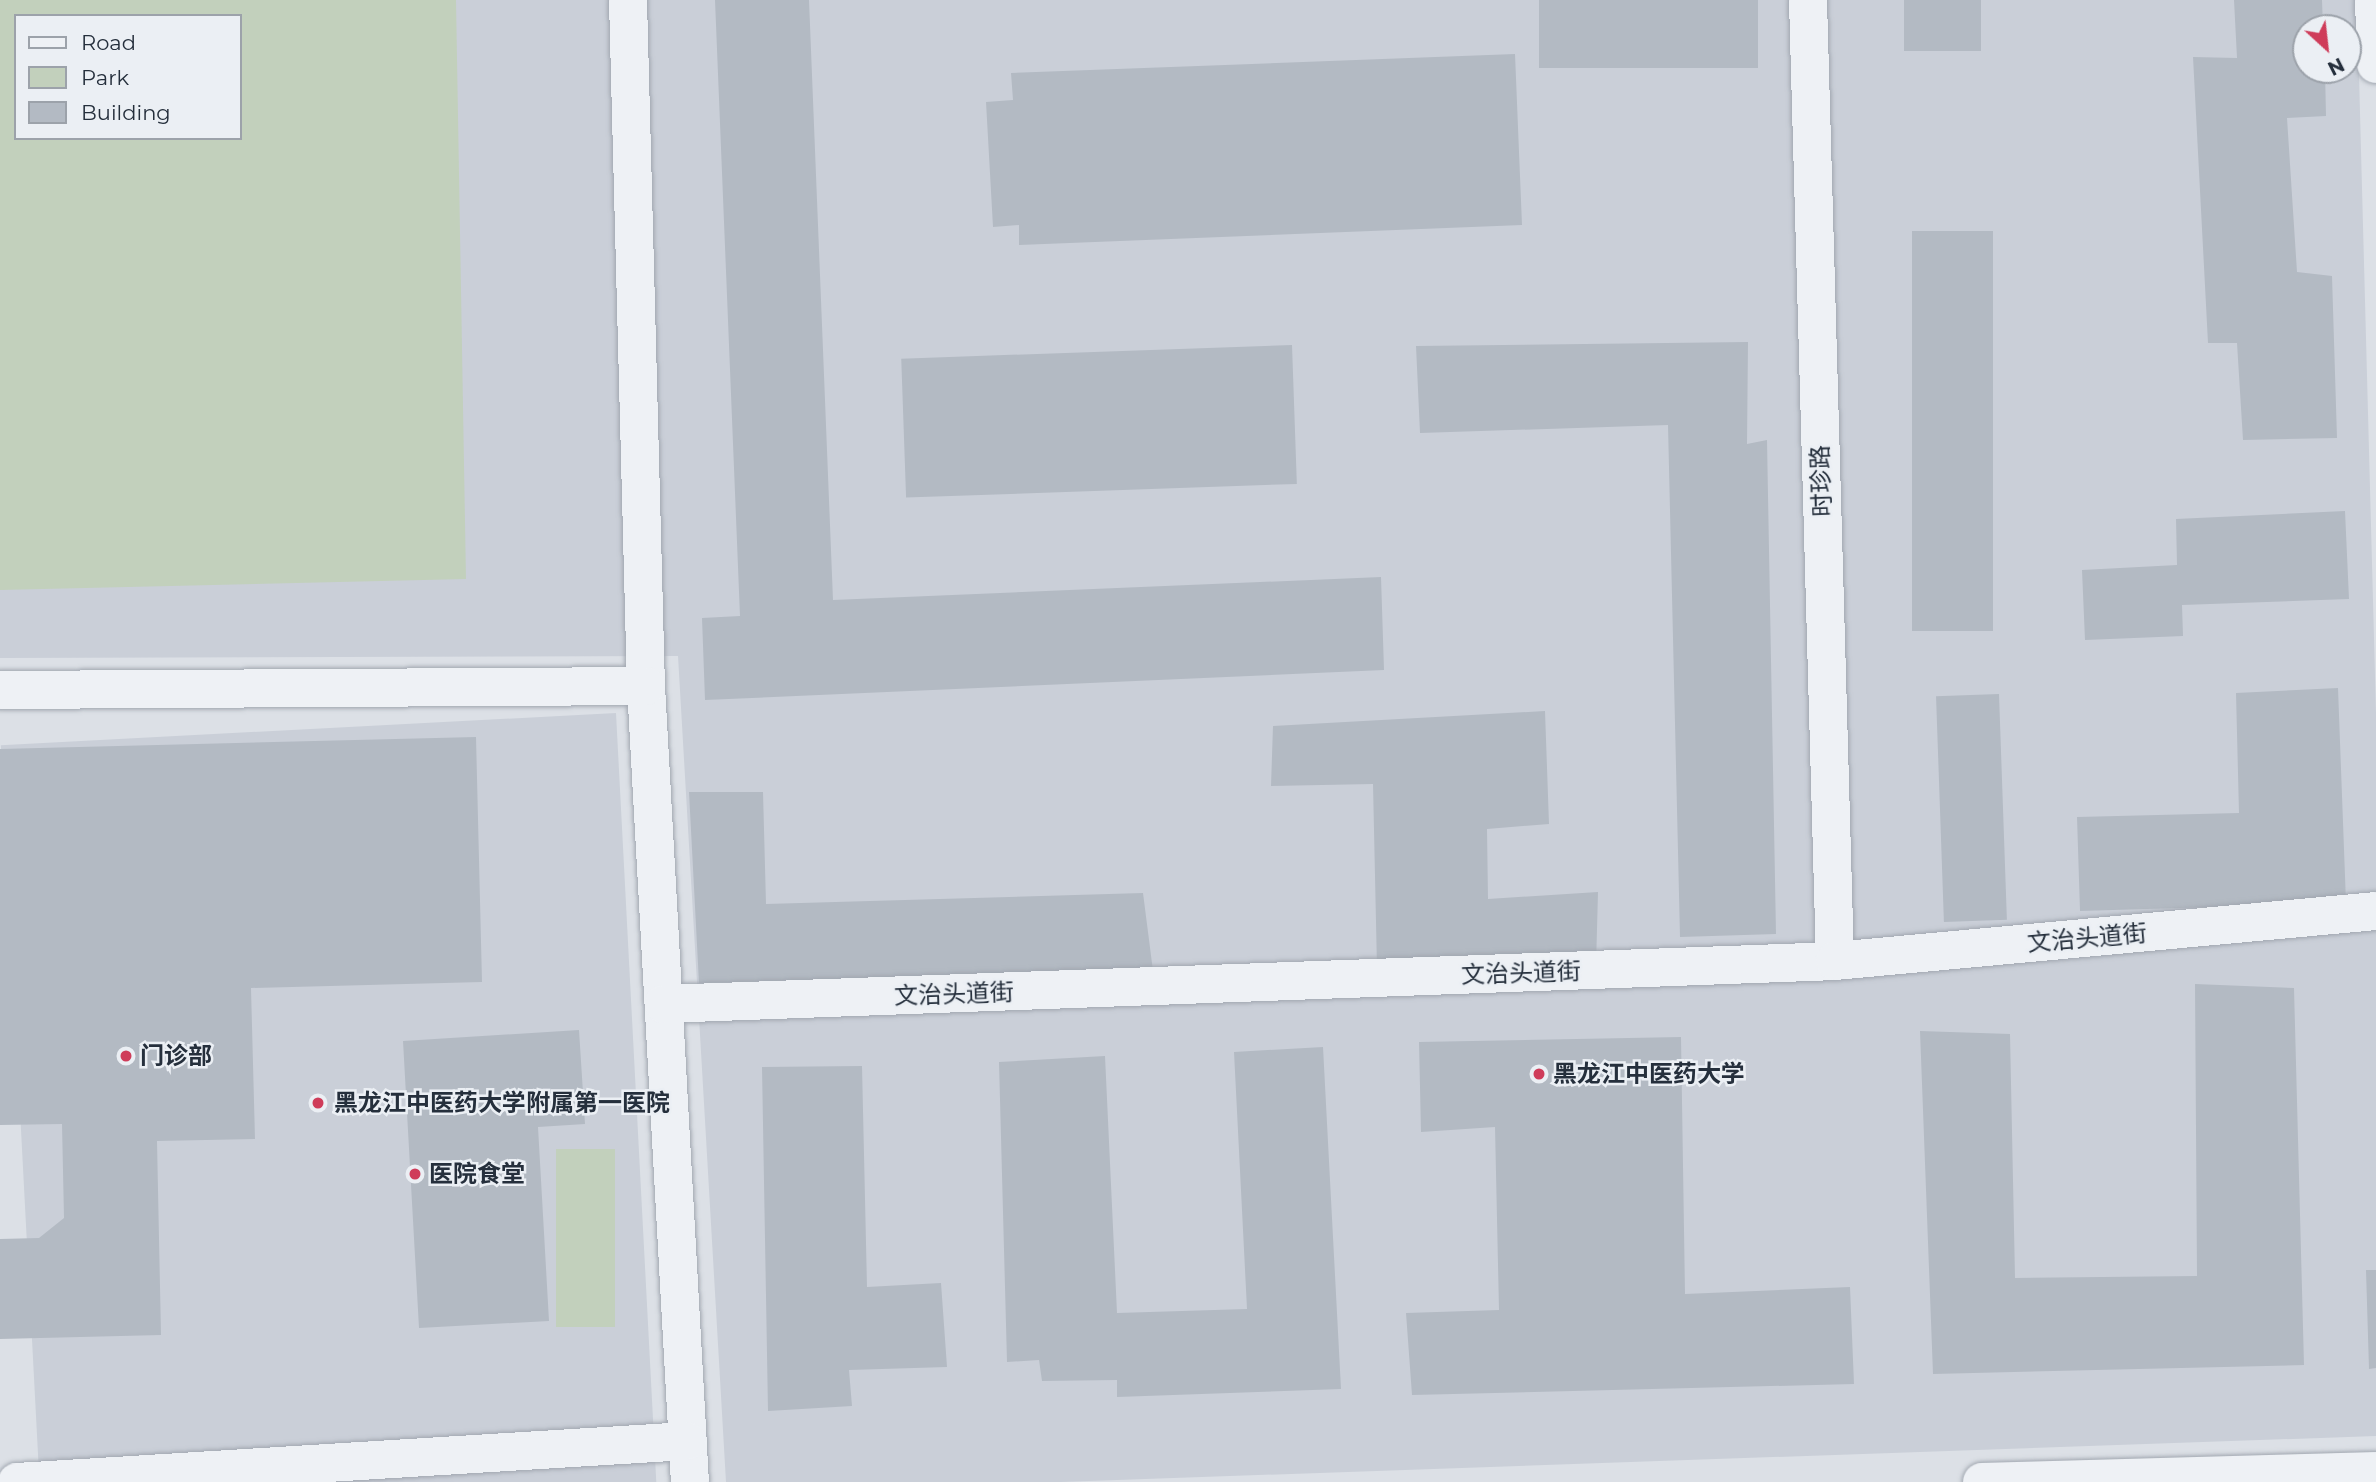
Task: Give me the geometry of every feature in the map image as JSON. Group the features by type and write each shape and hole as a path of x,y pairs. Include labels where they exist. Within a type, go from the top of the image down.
{"street":[{"path":"628,0 646,686 690,1482"},
{"name":"时珍路","path":"1808,0 1835,961"},
{"path":"2374,0 2376,64"},
{"path":"0,690 646,686"},
{"name":"文治头道街","path":"664,1004 1835,961 2376,911"},
{"path":"17,1482 687,1441"},
{"path":"1982,1482 2376,1471"}],"shaded area":[{"name":"黑龙江中医药大学","path":"0,0 2357,0 2357,14 2292,14 2292,84 2359,84 2376,713 2376,1436 1061,1482 726,1482 678,656 0,658"},
{"name":"黑龙江中医药大学附属第一医院","path":"616,713 656,1482 39,1482 1,745"}],"green space":[{"path":"0,0 456,0 466,579 0,590"},
{"path":"556,1149 615,1149 615,1327 556,1327"}],"building":[{"path":"715,0 809,0 833,600 1381,577 1384,670 705,700 702,618 740,616"},
{"path":"1539,0 1758,0 1758,68 1539,68"},
{"path":"1904,0 1981,0 1981,51 1904,51"},
{"path":"2234,0 2322,0 2322,14 2292,14 2292,84 2325,84 2326,116 2287,118 2297,272 2332,276 2337,438 2243,440 2237,343 2208,343 2193,57 2237,58"},
{"path":"1515,54 1522,225 1019,245 1019,225 993,227 986,102 1013,100 1011,73"},
{"path":"1912,231 1993,231 1993,631 1912,631"},
{"path":"1748,342 1747,444 1767,440 1776,934 1680,937 1668,425 1420,433 1416,346"},
{"path":"1292,345 1297,484 906,498 901,359"},
{"path":"2345,511 2349,599 2182,605 2183,636 2085,640 2082,570 2177,565 2176,519"},
{"path":"2338,688 2346,903 2080,911 2077,817 2239,813 2236,693"},
{"path":"1999,694 2007,920 1944,922 1936,696"},
{"path":"1545,711 1549,824 1487,829 1488,899 1598,892 1596,966 1377,968 1373,784 1271,786 1273,726"},
{"name":"门诊部","path":"476,737 482,982 251,988 255,1139 157,1141 161,1335 0,1339 0,1239 39,1238 64,1218 62,1124 0,1125 0,749"},
{"path":"689,792 763,792 766,904 1143,893 1153,971 699,983"},
{"path":"2195,984 2294,988 2304,1365 1933,1374 1920,1031 2010,1034 2015,1278 2197,1276"},
{"path":"579,1030 585,1124 538,1127 549,1321 419,1328 403,1041"},
{"path":"1681,1037 1685,1294 1850,1287 1854,1384 1412,1395 1406,1313 1499,1310 1495,1127 1421,1132 1419,1042"},
{"path":"1323,1047 1341,1389 1117,1397 1117,1380 1042,1381 1039,1360 1007,1362 999,1062 1105,1056 1117,1313 1247,1309 1234,1052"},
{"path":"862,1066 867,1287 941,1283 947,1367 849,1370 852,1406 768,1411 762,1067"},
{"path":"2366,1270 2376,1270 2376,1368 2369,1369"}],"place":[{"name":"门诊部","path":"126,1056"},
{"name":"黑龙江中医药大学","path":"1539,1074"},
{"name":"黑龙江中医药大学附属第一医院","path":"318,1103"},
{"name":"医院食堂","path":"415,1174"}]}
